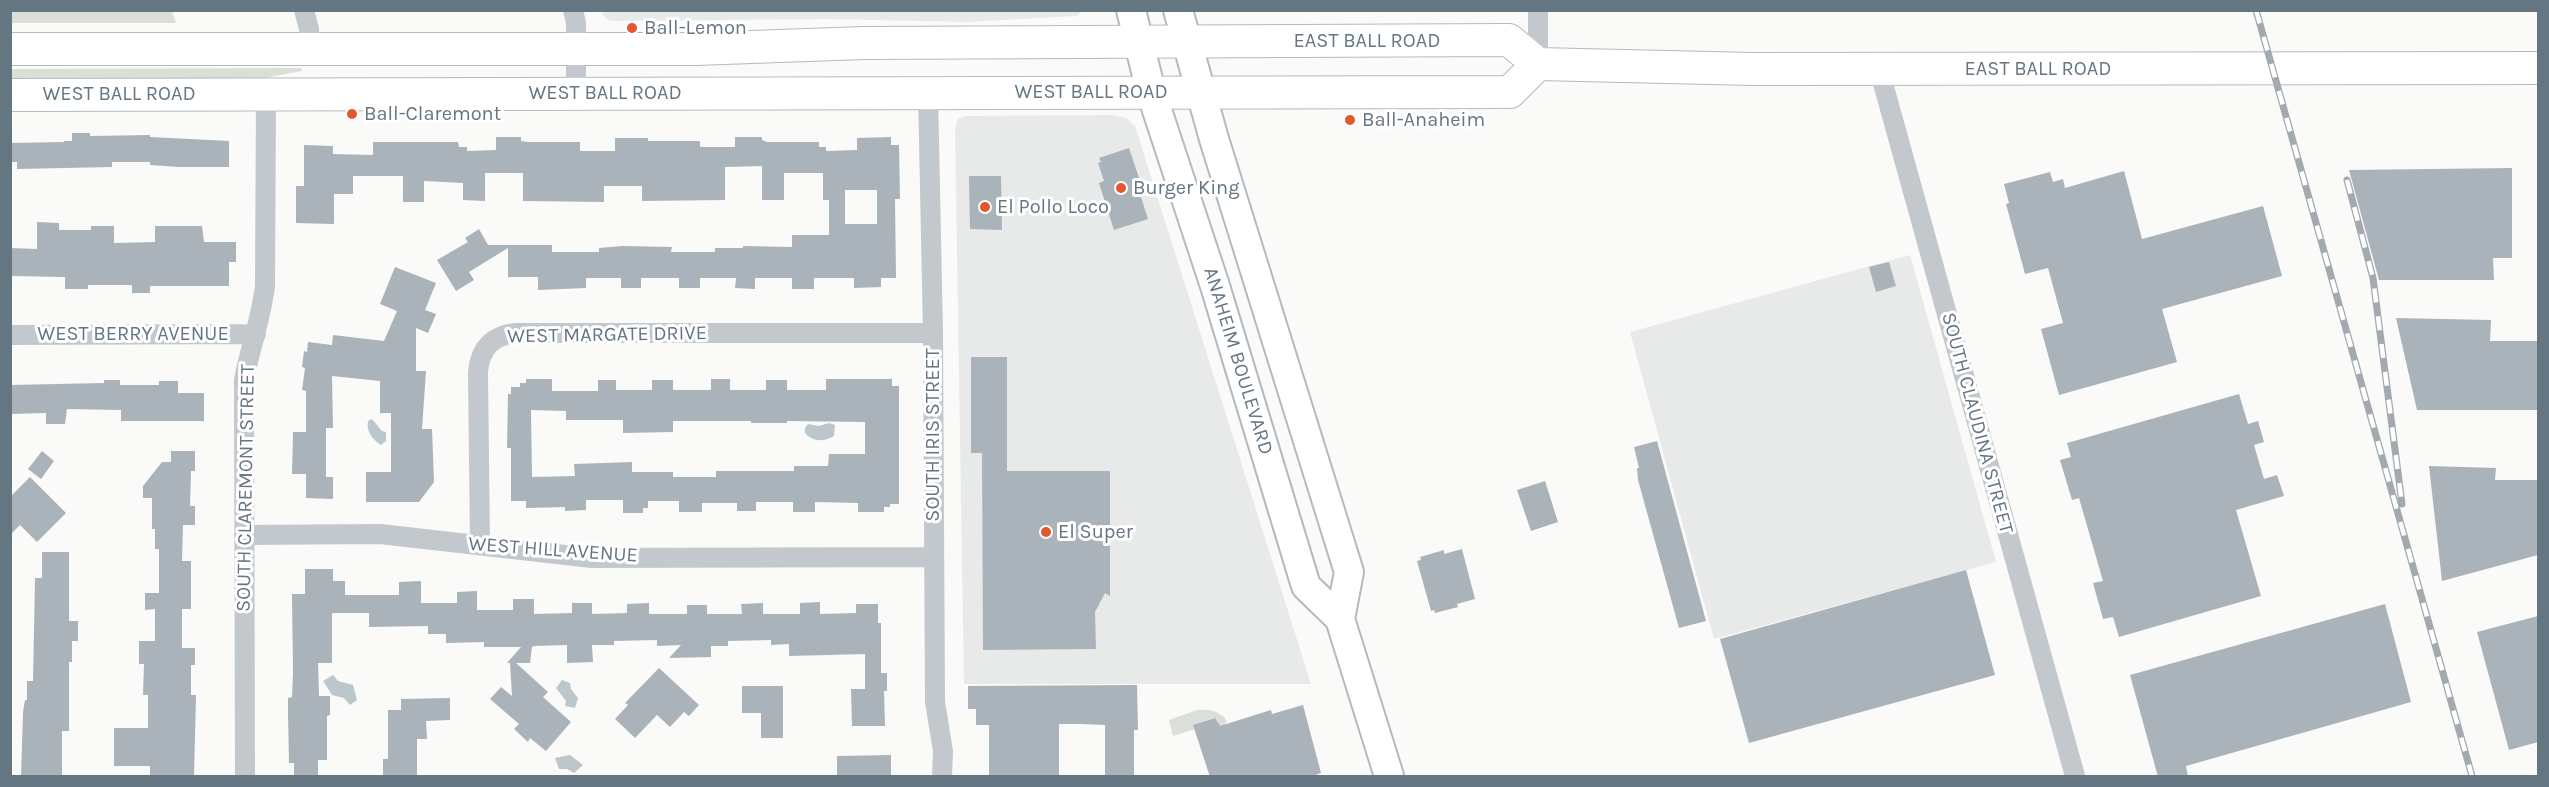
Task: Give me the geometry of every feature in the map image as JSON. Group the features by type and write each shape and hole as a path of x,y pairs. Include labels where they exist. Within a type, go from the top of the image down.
{"main road":[{"name":"ANAHEIM BOULEVARD","path":"1131,10 1151,92 1215,286 1306,586 1340,619"},
{"name":"ANAHEIM BOULEVARD","path":"1178,10 1200,91 1349,572 1340,619 1389,777"},
{"path":"10,49 695,49 875,42 1187,40"},
{"name":"EAST BALL ROAD","path":"1187,40 1509,40 1538,64 1753,69 2538,68"},
{"path":"1200,91 1510,92 1538,64"},
{"name":"WEST BALL ROAD","path":"10,94 1200,91"}],"street":[{"path":"304,10 309,29 310,49"},
{"path":"573,10 576,93"},
{"path":"1538,10 1538,64"},
{"name":"SOUTH CLAUDINA STREET","path":"1879,69 2075,777"},
{"name":"SOUTH IRIS STREET","path":"928,92 933,333 935,702 943,751 942,777"},
{"name":"SOUTH CLAREMONT STREET","path":"245,777 244,380 249,354 262,312 265,286 266,94"},
{"name":"WEST MARGATE DRIVE","path":"480,546 478,372 481,354 493,340 516,333 933,333"},
{"name":"WEST BERRY AVENUE","path":"10,334 256,334"},
{"name":"WEST HILL AVENUE","path":"244,535 380,534 592,558 934,557"}],"shaded area":[{"path":"10,11 172,11 176,23 11,23"},
{"path":"601,11 1083,11 1077,16 966,22 830,19 611,21 606,19"},
{"path":"301,68 302,71 264,78 10,79 11,69"},
{"path":"1113,115 1126,118 1135,126 1311,684 964,684 955,128 958,119 966,116"},
{"path":"1910,255 1996,562 1714,639 1630,332"},
{"path":"372,419 382,431 386,432 386,441 381,445 369,431 368,421"},
{"path":"829,423 835,425 834,436 830,438 815,439 805,433 808,424 819,426"},
{"path":"333,675 338,681 353,685 357,700 350,705 344,698 332,695 323,681"},
{"path":"562,680 570,683 571,689 578,698 575,708 565,706 566,701 556,688"},
{"path":"1197,710 1214,711 1227,721 1221,730 1214,718 1194,725 1195,729 1173,736 1169,720"},
{"path":"570,755 583,765 574,773 567,769 559,769 555,758"}],"building":[{"path":"72,133 90,133 90,136 150,135 150,137 229,141 229,167 179,167 150,165 150,162 112,162 112,167 17,169 17,162 10,162 10,143 72,141"},
{"path":"496,137 521,137 521,141 528,142 580,142 580,151 615,151 615,138 648,138 648,141 700,141 700,147 735,147 735,137 762,137 762,140 767,142 819,142 819,147 826,147 826,151 857,150 857,138 891,137 891,145 899,145 900,199 895,199 896,278 881,278 881,287 854,288 854,278 814,278 814,289 792,289 792,278 755,278 755,289 735,288 736,278 700,278 700,288 679,288 679,278 641,278 641,288 621,288 621,278 586,278 586,288 538,290 538,277 508,277 508,248 469,272 474,280 456,291 437,260 468,242 465,238 479,229 488,245 552,245 552,252 599,252 599,248 622,246 672,247 671,252 715,252 715,248 743,248 743,246 792,247 792,235 829,235 829,200 823,200 823,173 784,173 784,200 762,200 762,166 725,167 725,200 642,201 642,186 604,186 604,202 523,201 523,173 485,173 485,201 463,200 463,183 424,181 424,202 403,202 403,176 353,176 353,194 334,194 334,224 296,223 296,186 304,186 304,145 333,146 333,154 373,155 373,142 458,142 459,147 467,147 467,151 496,150","holes":["845,190 877,190 877,224 845,224"]},
{"name":"Burger King","path":"1129,148 1144,193 1140,194 1148,219 1114,230 1099,183 1104,181 1098,163 1101,162 1099,158"},
{"path":"2512,168 2512,258 2493,258 2494,280 2379,280 2349,170"},
{"path":"2124,171 2142,239 2263,206 2282,276 2162,309 2177,362 2059,395 2041,329 2063,323 2048,268 2025,274 2006,204 2009,203 2004,184 2050,172 2053,182 2063,179 2065,188"},
{"name":"El Pollo Loco","path":"969,176 1001,176 1002,230 970,229"},
{"path":"37,222 59,223 59,230 91,230 91,226 114,226 114,243 155,242 155,226 202,226 204,242 236,242 236,262 229,262 229,286 150,286 150,293 132,293 132,285 88,285 88,289 65,289 65,277 10,276 10,248 37,249"},
{"path":"1889,262 1896,286 1876,292 1869,267"},
{"path":"395,267 436,283 425,310 436,314 428,333 416,328 416,371 426,371 422,429 432,429 434,482 419,502 366,502 366,472 391,472 391,413 380,413 380,381 332,376 333,428 326,428 326,477 333,477 333,499 306,498 306,474 292,474 293,432 306,432 306,391 302,390 305,368 302,367 304,351 307,352 308,342 332,345 333,335 384,341 397,311 380,304"},
{"path":"2396,318 2491,320 2490,341 2538,341 2538,410 2417,410"},
{"name":"El Super","path":"971,357 1007,357 1007,471 1110,471 1110,596 1105,593 1095,612 1096,649 983,650 982,453 971,453"},
{"path":"526,379 552,379 552,391 598,391 598,380 616,380 616,390 652,390 652,380 673,380 673,390 711,390 711,379 730,379 730,390 766,390 766,380 787,380 787,390 826,390 826,379 892,379 892,386 899,386 899,504 884,507 884,512 858,512 858,503 815,502 815,512 793,512 793,502 756,502 756,511 737,511 737,503 702,503 702,512 679,512 679,501 648,501 648,508 643,508 643,513 623,513 623,500 586,500 586,510 565,511 565,507 526,508 526,501 511,501 511,448 507,448 508,394 511,394 511,387 520,387 520,383 526,383","holes":["531,410 566,411 566,420 623,420 623,433 673,432 673,421 865,422 865,454 829,454 828,466 794,466 794,471 716,471 716,477 673,477 673,472 632,472 632,462 574,464 575,476 532,477"]},
{"path":"104,380 120,380 120,385 159,385 159,381 178,381 178,393 204,393 204,421 121,421 121,410 67,409 65,424 46,424 46,413 10,414 10,385 104,383"},
{"path":"2239,394 2248,424 2258,421 2264,442 2254,445 2264,479 2277,475 2284,496 2236,510 2261,596 2119,637 2113,617 2103,619 2093,583 2103,581 2079,498 2072,500 2060,460 2071,457 2067,443"},
{"path":"1657,441 1706,621 1679,628 1638,480 1637,468 1639,468 1634,447"},
{"path":"42,451 54,461 41,479 28,469"},
{"path":"171,451 195,451 195,471 191,471 190,506 195,506 195,525 183,525 182,561 191,561 191,609 182,609 182,648 195,648 195,665 191,665 191,695 196,695 194,777 150,777 150,766 114,766 114,728 148,728 148,695 143,695 144,664 139,664 139,641 155,641 155,609 145,610 145,593 159,593 159,549 155,549 155,529 152,529 152,498 143,498 143,486 162,462 171,462"},
{"path":"2429,466 2496,468 2495,480 2538,480 2538,555 2442,581"},
{"path":"30,477 66,513 37,542 20,525 10,535 10,497"},
{"path":"1545,481 1558,522 1531,531 1517,490"},
{"path":"1462,549 1475,599 1457,604 1458,607 1435,613 1434,610 1431,611 1417,561 1421,560 1420,557 1444,550 1444,554"},
{"path":"42,552 69,552 69,621 78,621 78,641 72,641 72,662 69,662 69,731 62,731 62,777 21,777 23,712 25,700 27,700 27,681 33,681 35,578 42,578"},
{"path":"305,569 333,569 333,581 345,581 345,595 399,595 399,582 421,581 421,603 457,603 457,592 477,591 477,610 513,610 513,599 534,599 534,614 572,613 572,603 592,603 592,614 627,613 627,604 649,603 649,614 687,614 687,605 707,605 707,614 742,614 741,604 763,603 763,614 800,614 800,603 820,602 820,614 856,613 856,604 878,604 878,623 881,623 881,673 887,673 887,691 884,691 885,726 852,726 851,689 865,689 865,654 789,656 789,644 771,645 771,640 728,641 728,646 711,646 711,657 669,658 681,645 657,646 657,640 614,641 614,645 592,645 593,662 567,663 567,645 534,646 530,663 516,663 548,692 543,697 571,722 546,751 530,738 528,742 514,729 519,724 490,699 501,687 512,696 510,663 507,663 521,647 484,647 484,642 446,643 446,634 428,634 428,626 369,627 369,613 332,613 332,663 318,663 319,696 330,696 330,715 327,716 327,760 318,760 318,777 294,777 294,763 289,763 288,714 288,698 292,697 293,674 292,594 305,594"},
{"path":"1966,570 1995,675 1749,743 1720,639"},
{"path":"2385,604 2411,702 2186,766 2188,777 2158,777 2130,675"},
{"path":"2538,616 2538,742 2509,750 2477,632"},
{"path":"659,668 699,705 689,716 684,712 670,727 657,715 635,738 615,719 628,705 625,703"},
{"path":"1137,685 1138,730 1134,730 1134,777 1105,777 1105,725 1059,724 1059,777 989,777 989,725 976,725 976,709 968,709 968,686"},
{"path":"742,686 783,686 783,738 761,738 761,713 742,713"},
{"path":"450,698 450,720 426,721 427,739 417,739 417,777 383,777 383,759 388,759 388,710 401,710 401,699"},
{"path":"1303,705 1321,773 1310,777 1210,777 1193,725 1215,718 1220,726 1271,710 1272,714"},
{"path":"891,755 891,777 837,777 837,756"}],"railway":[{"path":"2256,10 2472,776"},
{"path":"2347,180 2373,278 2402,504"}],"place":[{"name":"Ball-Lemon","path":"632,28"},
{"name":"Ball-Claremont","path":"352,114"},
{"name":"Ball-Anaheim","path":"1350,120"},
{"name":"Burger King","path":"1121,188"},
{"name":"El Pollo Loco","path":"985,207"},
{"name":"El Super","path":"1046,532"}]}
